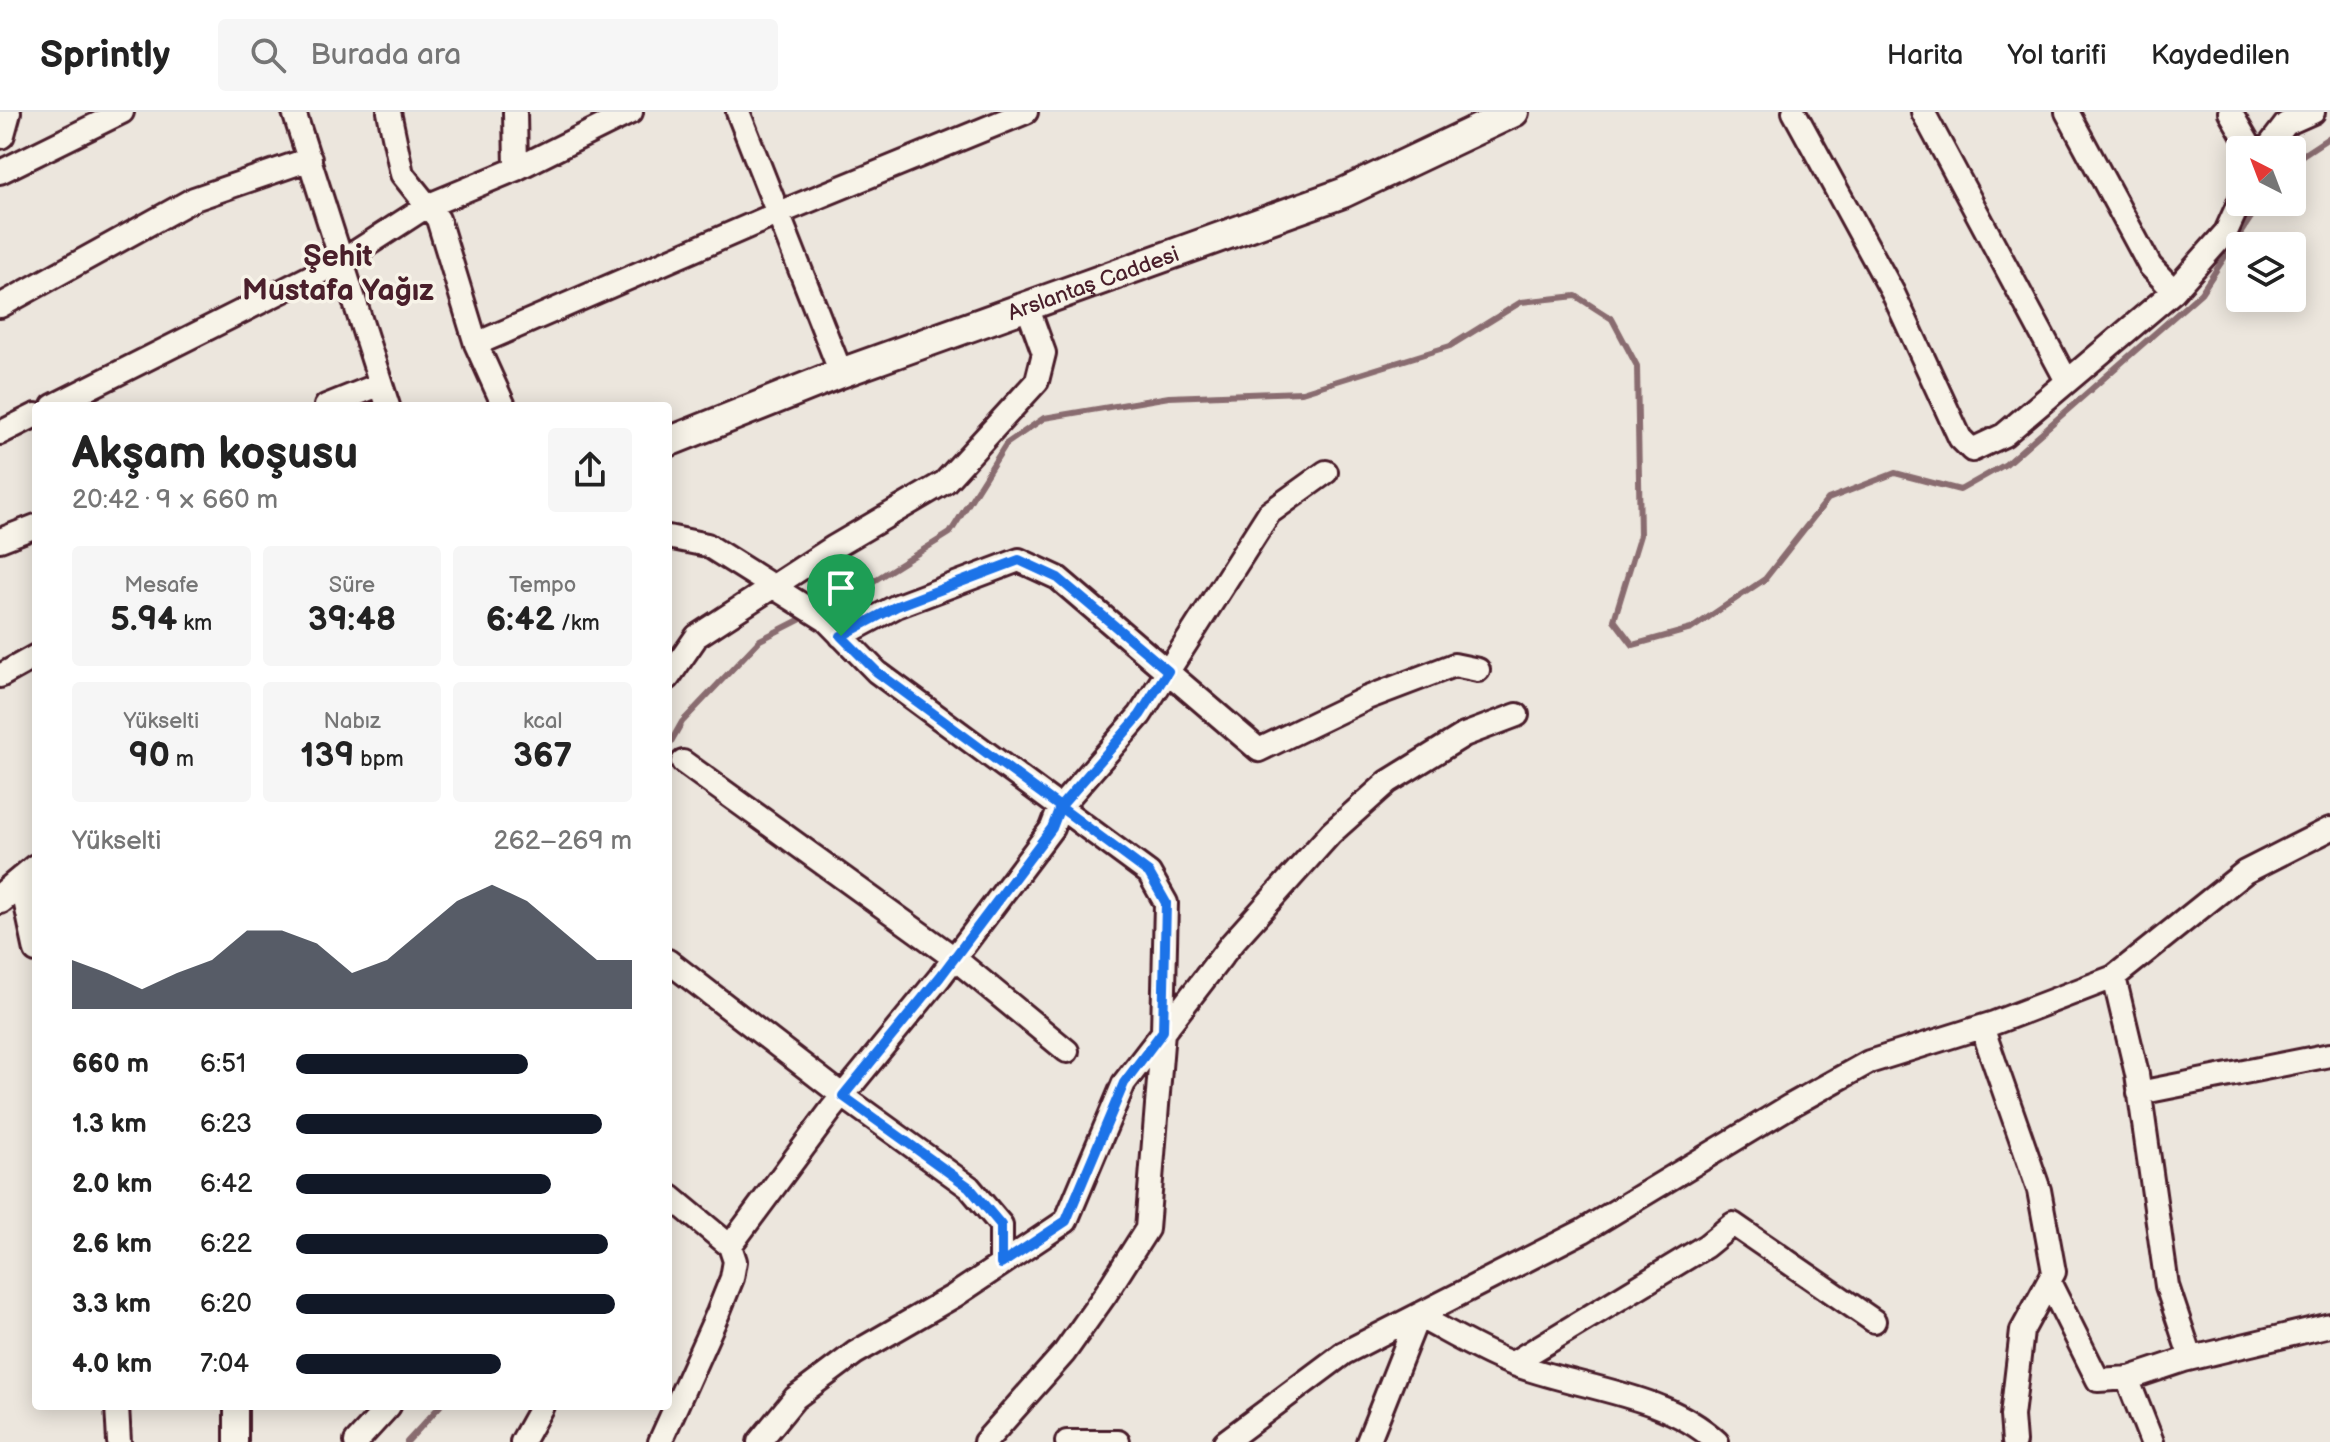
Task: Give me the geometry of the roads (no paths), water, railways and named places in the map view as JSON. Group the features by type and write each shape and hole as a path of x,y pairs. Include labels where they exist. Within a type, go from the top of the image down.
{"main road":[{"path":"0,134 6,112"},
{"name":"Arslantaş Caddesi","path":"672,440 841,373 1343,193 1514,112"},
{"path":"0,899 29,875"}],"street":[{"path":"0,172 122,112"},
{"path":"294,112 387,402"},
{"path":"389,112 402,174 438,219 476,344 502,402"},
{"path":"515,112 516,169"},
{"path":"61,402 342,261 427,206 516,169 631,112"},
{"path":"738,112 841,373"},
{"path":"476,344 779,213 1026,112"},
{"path":"1794,112 1893,293 1960,438 1972,450 2004,435 2174,291 2226,232 2233,216"},
{"path":"1923,112 2067,381"},
{"path":"2067,112 2150,266 2174,291"},
{"path":"2230,112 2244,136"},
{"path":"2277,136 2286,124 2313,112"},
{"path":"0,306 194,199 310,159"},
{"path":"672,672 697,636 778,592 834,547 945,482 1037,381 1044,353 1027,306"},
{"path":"336,402 381,384"},
{"path":"0,433 32,417"},
{"path":"730,1246 1052,828 1060,807 1140,715 1269,513 1326,472"},
{"path":"0,540 32,528"},
{"path":"672,538 707,545 833,628 877,672 1149,873 1166,903 1163,1031 1147,1229 1064,1353 985,1442"},
{"path":"833,628 1019,560 1058,578 1259,750 1367,698 1454,665 1478,670"},
{"path":"0,676 32,658"},
{"path":"759,1442 795,1398 855,1353 954,1296 1066,1221 1124,1083 1232,943 1321,844 1388,782 1464,735 1517,715"},
{"path":"683,762 954,958 1067,1051"},
{"path":"1225,1442 1344,1353 1583,1231 1869,1062 1982,1027 2114,977 2245,872 2330,829"},
{"path":"29,875 32,908"},
{"path":"672,964 843,1096 969,1187 1001,1225 1001,1264"},
{"path":"2114,977 2139,1093 2167,1286 2191,1358"},
{"path":"1982,1027 2039,1190 2054,1272 2022,1331 2012,1416 2014,1442"},
{"path":"2139,1093 2330,1055"},
{"path":"660,1442 732,1278 735,1261 730,1246 672,1198"},
{"path":"1513,1363 1706,1246 1733,1224 1874,1321"},
{"path":"2049,1282 2098,1380 2127,1378 2191,1358 2330,1325"},
{"path":"1418,1316 1513,1363 1654,1404 1711,1439"},
{"path":"1368,1442 1418,1316"},
{"path":"2127,1378 2152,1442"},
{"path":"117,1410 119,1442"},
{"path":"236,1410 236,1442"},
{"path":"356,1442 385,1410"},
{"path":"522,1442 540,1410"},
{"path":"1067,1442 1118,1442"}],"waterway":[{"path":"2306,153 2330,137"},
{"path":"821,609 864,587 950,533 1006,444 1044,418 1169,397 1302,392 1450,346 1521,302 1576,296 1612,319 1637,366 1640,535 1614,620 1633,645 1691,629 1765,579 1828,499 1895,473 1960,490 2006,464 2201,293 2252,216"},
{"path":"672,740 682,722 760,640 807,616"},
{"path":"407,1442 436,1410"}],"district":[{"name":"Şehit Mustafa Yağız","path":"338,273"}]}
